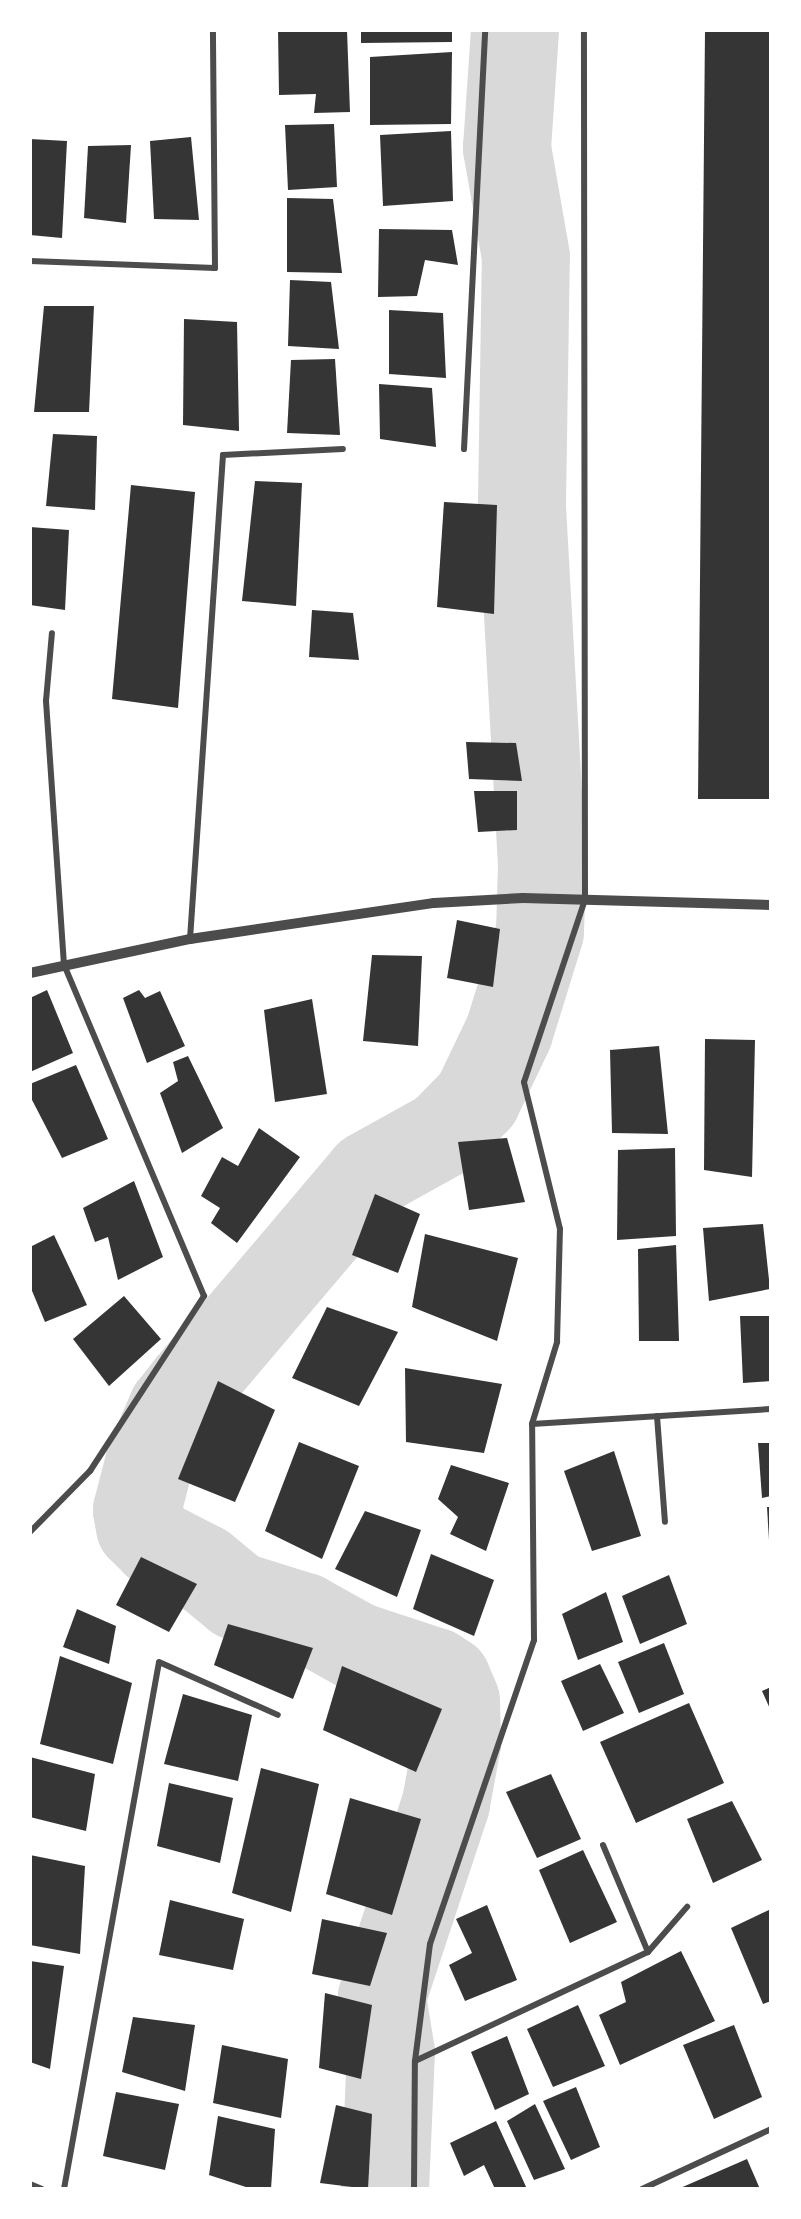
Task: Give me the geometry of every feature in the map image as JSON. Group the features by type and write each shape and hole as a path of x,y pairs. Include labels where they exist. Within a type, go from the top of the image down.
{"street":[{"path":"30,261 215,268 213,30"},
{"path":"464,449 485,30"},
{"path":"414,2189 415,2061 430,1944 534,1640 532,1424 557,1342 560,1229 524,1082 585,900 584,30"},
{"path":"190,939 223,455 344,449"},
{"path":"30,1532 90,1471 204,1296 64,965 46,700 52,633"},
{"path":"30,973 190,939 434,903 523,898 771,904"},
{"path":"532,1424 771,1409"},
{"path":"657,1416 665,1522"},
{"path":"64,2189 159,1662 278,1715"},
{"path":"603,1845 648,1952"},
{"path":"415,2061 648,1952 687,1907"},
{"path":"642,2189 771,2129"},
{"path":"30,2184 42,2189"}],"building":[{"path":"278,30 347,30 350,112 314,113 316,94 279,95"},
{"path":"361,30 452,30 452,42 361,43"},
{"path":"705,30 771,30 771,799 698,799"},
{"path":"452,52 451,124 370,125 370,57"},
{"path":"334,124 337,187 288,190 285,125"},
{"path":"451,131 453,201 383,206 380,135"},
{"path":"191,137 199,220 154,219 150,141"},
{"path":"30,139 67,141 62,238 30,235"},
{"path":"131,145 126,223 84,218 88,146"},
{"path":"287,198 333,199 342,273 287,272"},
{"path":"379,229 452,230 458,265 425,260 417,296 378,297"},
{"path":"290,280 331,282 339,349 288,346"},
{"path":"44,306 94,306 89,412 34,412"},
{"path":"389,310 443,313 446,378 389,374"},
{"path":"184,319 237,322 239,431 183,425"},
{"path":"335,359 340,435 287,433 291,360"},
{"path":"379,384 432,388 436,447 380,439"},
{"path":"53,434 97,436 95,510 46,506"},
{"path":"255,481 302,483 296,606 242,601"},
{"path":"131,485 195,492 178,708 112,699"},
{"path":"444,502 497,505 494,614 437,607"},
{"path":"30,527 69,530 65,610 30,605"},
{"path":"312,610 353,613 359,660 309,657"},
{"path":"466,742 516,743 522,781 469,779"},
{"path":"474,791 517,791 517,830 478,832"},
{"path":"457,920 500,929 493,987 447,978"},
{"path":"372,955 422,956 418,1046 363,1041"},
{"path":"47,990 73,1053 30,1072 30,998"},
{"path":"139,990 145,998 160,991 185,1046 147,1063 123,998"},
{"path":"312,999 327,1094 275,1102 264,1010"},
{"path":"705,1039 755,1040 752,1177 704,1170"},
{"path":"659,1046 668,1134 612,1133 610,1050"},
{"path":"188,1056 223,1128 182,1153 160,1093 178,1081 173,1062"},
{"path":"76,1065 108,1139 62,1158 30,1096 30,1084"},
{"path":"259,1128 300,1157 237,1243 211,1223 220,1208 201,1196 222,1157 238,1166"},
{"path":"507,1138 525,1202 469,1210 458,1142"},
{"path":"675,1148 676,1236 617,1240 618,1150"},
{"path":"134,1181 163,1257 118,1280 108,1237 95,1242 83,1208"},
{"path":"375,1194 420,1214 398,1273 352,1255"},
{"path":"763,1224 770,1289 709,1301 703,1228"},
{"path":"425,1234 518,1258 497,1341 412,1307"},
{"path":"54,1235 87,1305 45,1322 30,1286 30,1247"},
{"path":"676,1245 679,1341 639,1341 638,1249"},
{"path":"124,1296 161,1339 109,1386 73,1339"},
{"path":"327,1307 398,1332 359,1406 292,1378"},
{"path":"740,1316 771,1316 771,1381 743,1383"},
{"path":"405,1368 502,1384 484,1453 406,1442"},
{"path":"218,1381 275,1410 235,1502 178,1479"},
{"path":"299,1442 359,1466 322,1559 265,1531"},
{"path":"758,1443 771,1443 771,1496 762,1498"},
{"path":"614,1451 641,1536 592,1551 564,1471"},
{"path":"451,1465 509,1483 486,1551 450,1534 458,1517 438,1499"},
{"path":"767,1507 771,1507 771,1540 769,1540"},
{"path":"365,1511 421,1530 397,1597 335,1569"},
{"path":"431,1554 494,1580 474,1636 413,1609"},
{"path":"141,1557 197,1584 169,1632 116,1605"},
{"path":"669,1575 687,1624 640,1644 622,1596"},
{"path":"606,1592 623,1642 578,1660 562,1614"},
{"path":"77,1609 116,1626 109,1664 63,1647"},
{"path":"228,1624 313,1648 293,1699 214,1665"},
{"path":"664,1643 684,1694 639,1713 618,1662"},
{"path":"60,1656 132,1683 113,1764 40,1744"},
{"path":"600,1664 624,1713 583,1731 561,1681"},
{"path":"342,1666 442,1709 416,1772 323,1730"},
{"path":"771,1687 771,1711 762,1691"},
{"path":"183,1694 252,1715 238,1781 164,1764"},
{"path":"689,1703 724,1783 636,1823 600,1742"},
{"path":"30,1757 95,1774 86,1831 30,1817"},
{"path":"261,1768 319,1784 291,1912 232,1893"},
{"path":"551,1774 581,1839 537,1858 506,1792"},
{"path":"169,1783 233,1798 220,1863 157,1846"},
{"path":"350,1798 421,1819 392,1915 326,1894"},
{"path":"732,1801 762,1860 713,1883 687,1819"},
{"path":"583,1850 617,1922 570,1943 539,1870"},
{"path":"30,1855 85,1866 80,1954 30,1945"},
{"path":"170,1900 244,1919 233,1970 159,1955"},
{"path":"487,1905 517,1980 465,2001 449,1965 472,1953 456,1919"},
{"path":"771,1909 771,2001 763,2004 731,1928"},
{"path":"322,1919 387,1933 370,1986 312,1974"},
{"path":"681,1951 715,2021 620,2065 599,2015 626,2002 621,1982"},
{"path":"30,1961 64,1966 50,2069 30,2062"},
{"path":"325,1993 372,2005 361,2079 319,2068"},
{"path":"578,2005 605,2066 553,2087 527,2029"},
{"path":"133,2017 195,2025 185,2091 122,2072"},
{"path":"734,2025 762,2097 714,2119 683,2045"},
{"path":"507,2036 529,2094 495,2110 471,2052"},
{"path":"222,2045 288,2059 281,2118 213,2103"},
{"path":"576,2087 600,2147 571,2160 543,2101"},
{"path":"116,2092 179,2104 165,2170 103,2156"},
{"path":"535,2104 565,2169 534,2180 507,2121"},
{"path":"336,2105 372,2114 368,2189 320,2183"},
{"path":"218,2116 275,2129 271,2189 252,2189 209,2175"},
{"path":"496,2121 527,2189 495,2189 484,2165 464,2176 450,2143"},
{"path":"747,2159 760,2189 678,2189"}],"waterway":[{"path":"385,2189 391,2053 382,1997 446,1803 457,1743 456,1701 447,1680 435,1672 356,1646 304,1617 237,1596 203,1568 158,1545 140,1527 137,1510 150,1460 172,1409 191,1385 369,1175 443,1134 477,1099 509,1032 540,932 542,865 522,503 526,257 507,148 515,30"}]}
